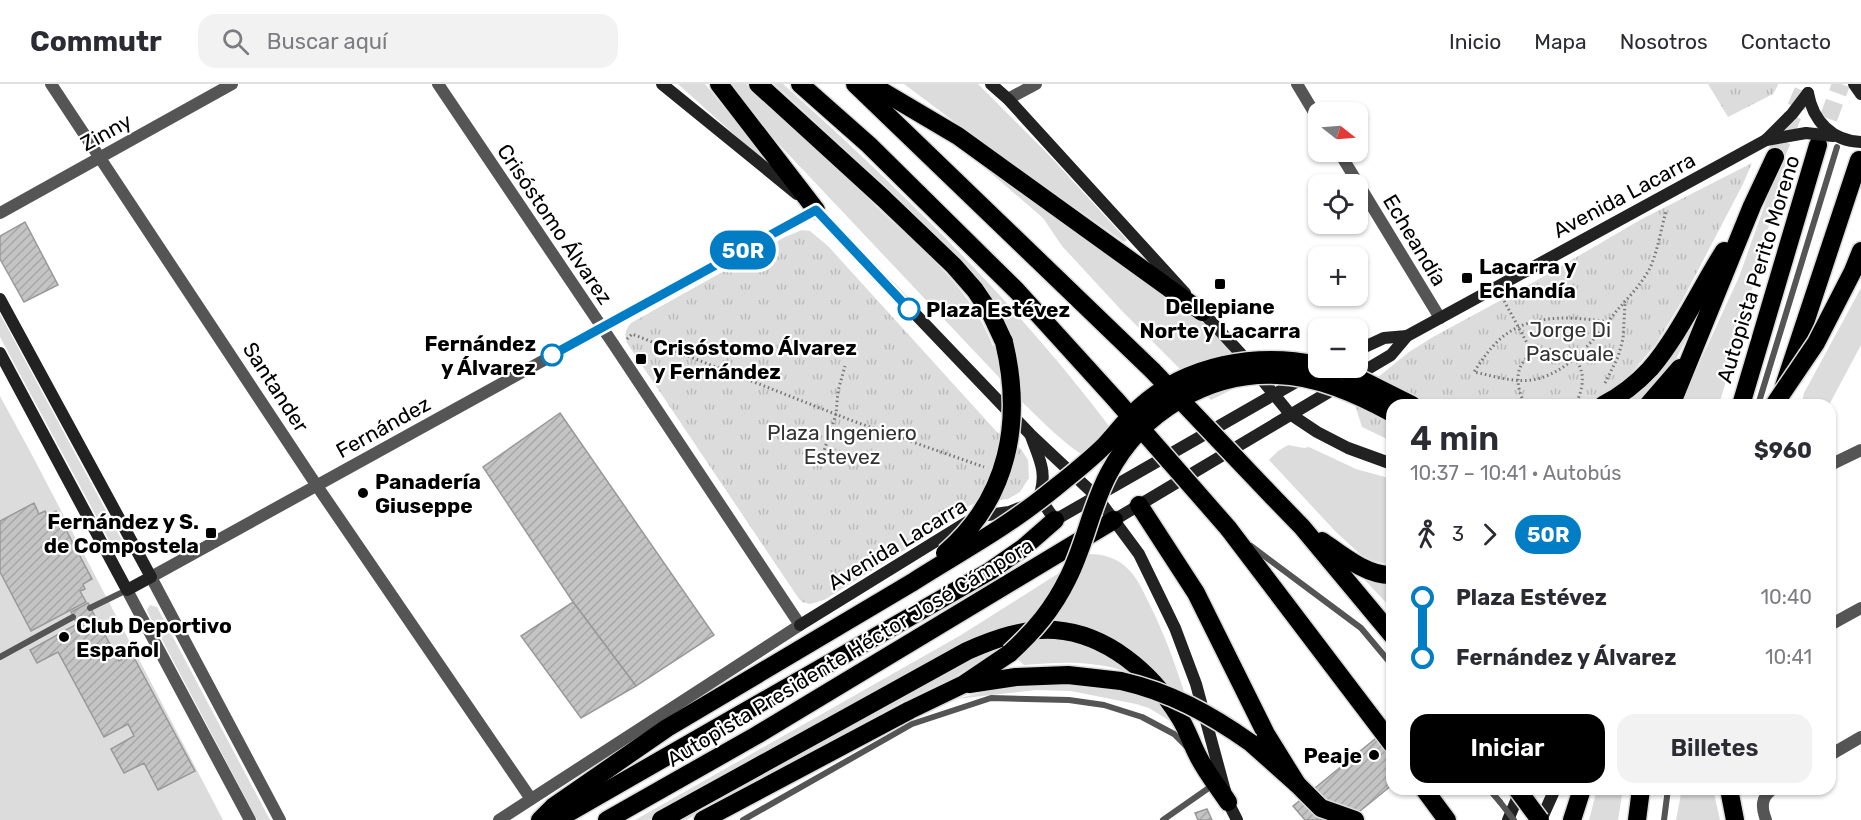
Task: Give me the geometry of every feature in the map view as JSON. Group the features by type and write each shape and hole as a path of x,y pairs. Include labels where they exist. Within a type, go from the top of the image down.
{"highway":[{"path":"719,84 816,210"},
{"path":"758,84 954,266 990,312 1004,342 1010,367 1013,408 1007,455 995,488 974,522 955,545 913,582"},
{"path":"800,84 869,145 1017,291 1116,400 1231,531 1386,736"},
{"path":"855,84 1153,371 1302,527 1386,628"},
{"path":"870,84 958,136 1202,312"},
{"name":"Autopista Perito Moreno","path":"1743,399 1831,143"},
{"path":"1778,399 1860,151"},
{"path":"1673,399 1752,206 1775,157"},
{"path":"1602,398 1626,390 1650,369 1752,206"},
{"path":"1780,399 1816,343 1861,251"},
{"path":"1653,399 1689,358"},
{"path":"540,820 553,807 667,728 913,582 1030,508 1076,472 1139,408 1157,394 1180,381 1231,362 1274,360 1308,364"},
{"path":"703,820 971,680 1010,653 1033,632 1069,577 1108,475 1122,449 1167,407 1202,388 1234,379 1276,375 1335,387 1362,397 1386,410"},
{"path":"1358,378 1400,399"},
{"path":"1139,505 1196,593 1266,734 1297,784"},
{"name":"Autopista Presidente Héctor José Cámpora","path":"556,820 990,571 1023,548 1055,520"},
{"name":"Autopista Presidente Héctor José Cámpora","path":"607,820 758,735 1114,520"},
{"path":"1302,527 1365,568 1386,576"},
{"path":"661,820 967,651 990,640 1030,631 1054,630 1080,635 1111,647 1144,673 1180,717 1199,759 1228,802"},
{"path":"971,680 1068,675 1120,681 1174,697 1217,719 1251,743 1321,808 1356,820"},
{"path":"1428,795 1447,820"},
{"path":"1523,795 1542,820"},
{"path":"1536,795 1542,820"},
{"path":"1572,820 1580,795"},
{"path":"1637,820 1640,795"},
{"path":"1730,795 1735,820"}],"street":[{"name":"Santander","path":"51,84 317,486 531,799"},
{"name":"Zinny","path":"0,213 232,84"},
{"name":"Crisóstomo Álvarez","path":"438,84 800,625"},
{"path":"662,84 816,210 1030,434 1096,496 1139,554 1175,628 1196,684 1228,802 1236,820"},
{"path":"991,84 1008,99 1101,199 1242,355 1290,414 1317,432 1348,448 1386,462"},
{"path":"1008,99 1036,84"},
{"path":"1297,84 1308,102"},
{"path":"1854,84 1861,94"},
{"path":"1808,89 1811,107 1831,143"},
{"name":"Avenida Lacarra","path":"1114,520 1391,355 1407,336 1766,140 1792,114 1808,89"},
{"name":"Avenida Lacarra","path":"1766,140 1806,133 1860,151"},
{"name":"Echeandía","path":"1345,162 1440,318"},
{"name":"Fernández","path":"126,590 816,210"},
{"path":"0,299 280,820"},
{"name":"Avenida Lacarra","path":"1368,345 1384,338 1407,336"},
{"path":"0,353 250,820"},
{"path":"1030,434 1044,472 1045,480 1039,497 1055,520 1308,373"},
{"path":"1836,462 1861,450"},
{"name":"Avenida Lacarra","path":"499,820 800,625 967,522 991,513 1009,512 1039,497"},
{"path":"1836,622 1861,608"},
{"path":"1836,752 1861,737"},
{"path":"1508,820 1517,795"},
{"path":"1542,820 1552,795"},
{"path":"1766,795 1762,802 1766,820"}],"lane":[{"path":"1760,399 1831,143"},
{"path":"1231,531 1361,628 1386,658"},
{"path":"90,608 126,590"},
{"path":"0,657 73,617"},
{"path":"743,820 912,724 992,698 1069,700 1104,705 1142,717 1174,734 1199,759"},
{"path":"1163,820 1216,783"},
{"path":"1495,795 1514,820"},
{"path":"1664,820 1667,795"}],"path":[{"path":"1608,322 1587,318 1561,318 1518,326 1498,340 1474,372 1518,381 1536,380 1553,374 1574,358 1608,322 1642,280 1653,261 1671,192"},
{"path":"1496,286 1533,354"},
{"path":"1602,398 1623,339 1625,302"},
{"path":"616,348 632,334 836,414 962,460 993,468"},
{"path":"1522,398 1518,388 1521,366 1533,354 1546,348 1557,349 1574,358 1583,378 1578,399"},
{"path":"823,454 836,414 838,390 844,366"}],"green space":[{"path":"678,84 705,84 767,161 758,156"},
{"path":"726,84 746,84 929,256 959,288 972,306 993,346 1010,338 927,228 897,197 774,84 783,84 830,127 968,261 1053,356 1132,457 1120,465 1108,465 1081,454 1056,434 1025,405 773,138 741,104"},
{"path":"904,84 978,84 1048,154 1127,240 1124,242 980,141"},
{"path":"1708,84 1778,85 1773,94 1728,117"},
{"path":"964,150 1187,307 1217,334 1246,370 1243,384 1211,400 1122,311 1062,246 1043,218"},
{"path":"1787,158 1721,399 1683,399 1739,277 1781,159"},
{"name":"Jorge Di Pascuale","path":"1752,163 1682,301 1656,344 1627,378 1606,394 1596,399 1386,399 1386,439 1362,427 1355,405 1362,390 1409,352 1640,220"},
{"name":"Plaza Ingeniero Estevez","path":"802,230 810,231 828,246 996,431 1021,449 1028,460 1029,478 1020,492 1008,499 976,503 957,511 929,535 824,600 810,604 802,602 797,596 627,343 625,335 631,323 785,237"},
{"path":"1861,288 1861,345 1832,399 1802,399"},
{"path":"0,314 125,546 127,553 124,558 117,555 0,337"},
{"path":"1688,328 1691,330 1670,371 1645,399 1629,399 1659,370"},
{"name":"Club Deportivo Español","path":"0,396 32,455 223,820 0,820"},
{"path":"1288,445 1309,447 1356,469 1386,477 1386,564 1361,555 1335,531 1269,460"},
{"path":"1089,554 1114,559 1131,572 1137,580 1168,646 1193,721 1134,655 1034,624 649,820 635,820 961,635"},
{"path":"1364,576 1386,584 1386,603 1364,579"},
{"path":"150,605 157,607 270,820 257,820 148,613"},
{"path":"1044,637 1073,639 1114,656 1160,704 1173,723 1149,708 1071,691 1036,690 956,699 1038,684 1079,685 1121,691 1129,673 1091,664 1024,665 1004,646 953,678 902,702 686,820 675,820 991,647"},
{"path":"1595,795 1622,795 1618,820 1589,820"},
{"path":"1681,795 1714,795 1720,820 1676,820"}],"building":[{"path":"25,222 58,285 24,302 0,259 0,236"},
{"path":"560,413 714,635 636,686 573,602 483,467"},
{"path":"34,503 39,514 45,511 47,516 56,511 92,579 83,584 85,589 80,591 86,602 31,631 0,572 0,521"},
{"path":"573,602 636,686 581,718 521,636"},
{"path":"88,603 119,661 132,654 195,771 158,790 144,763 124,773 111,749 134,736 128,724 104,737 58,652 37,663 30,650 77,624 71,612"},
{"name":"Peaje","path":"1386,730 1386,790 1349,820 1305,820 1293,806"},
{"path":"1207,809 1212,820 1198,820 1195,813"}],"tunnel":[{"path":"1775,157 1806,84"},
{"path":"1819,144 1841,84"}],"bus line":[{"name":"50R","path":"552,355 816,210 909,309"}],"place":[{"name":"Lacarra y Echandía","path":"1467,278"},
{"name":"Dellepiane Norte y Lacarra","path":"1220,284"},
{"name":"Plaza Estévez","path":"909,309"},
{"name":"Fernández y Álvarez","path":"552,355"},
{"name":"Crisóstomo Álvarez y Fernández","path":"641,359"},
{"name":"Panadería Giuseppe","path":"363,493"},
{"name":"Fernández y S. de Compostela","path":"211,533"},
{"name":"Club Deportivo Español","path":"64,637"},
{"name":"Peaje","path":"1374,755"}]}
